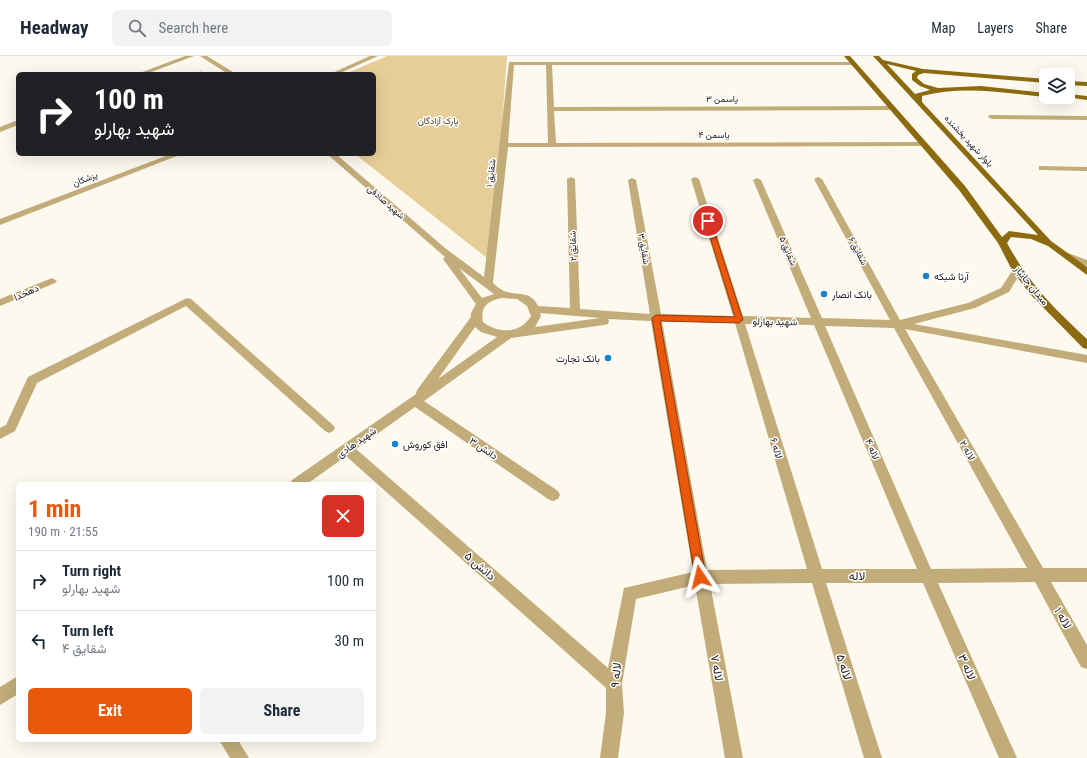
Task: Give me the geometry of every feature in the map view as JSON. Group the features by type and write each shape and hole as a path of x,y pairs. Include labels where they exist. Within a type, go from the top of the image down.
{"main road":[{"path":"847,56 962,188 1002,243 1009,234 1026,234 1047,240 1087,272"},
{"path":"878,58 923,71 1039,80"},
{"name":"بلوار شهید بخشنده","path":"878,58 1047,240"},
{"path":"923,71 915,74 914,79 922,85 935,89"},
{"path":"1075,83 1087,84"},
{"path":"919,101 918,95 935,89 958,88 1039,94"},
{"path":"1075,97 1087,98"},
{"name":"میدان جانباز","path":"1002,243 1017,270 1067,326 1087,344"}],"street":[{"path":"146,72 191,56"},
{"path":"203,56 229,72"},
{"path":"338,72 374,56"},
{"name":"شقایق ۱","path":"488,284 504,146 511,63 549,64"},
{"path":"552,145 549,64 854,64"},
{"name":"یاسمن ۳","path":"551,109 893,108"},
{"path":"992,117 1087,118"},
{"path":"0,130 16,123"},
{"name":"یاسمن ۴","path":"504,146 923,144"},
{"name":"پزشکان","path":"0,222 173,156"},
{"name":"شهید صادقی","path":"333,156 442,250"},
{"path":"1042,168 1087,169"},
{"name":"شقایق ۲","path":"571,179 575,313"},
{"name":"لاله ۶","path":"695,179 739,320 815,577"},
{"name":"شقایق ۶","path":"818,179 897,324"},
{"name":"شقایق ۳","path":"632,180 700,577"},
{"name":"شقایق ۵","path":"757,180 818,322"},
{"path":"442,250 502,295"},
{"path":"442,250 481,304"},
{"path":"1068,256 1087,264"},
{"path":"897,324 971,306 1005,290 1017,270"},
{"name":"دهخدا","path":"0,303 52,281"},
{"path":"514,334 528,328 534,322 536,316 535,309 526,299 519,296 502,295 490,298 477,308 476,318 478,324 490,333 514,334 629,317"},
{"path":"0,434 11,428 32,380 187,301 329,428"},
{"path":"535,309 629,317"},
{"name":"شهید بهارلو","path":"629,317 897,324"},
{"path":"415,401 476,318"},
{"name":"لاله ۴","path":"818,322 927,576"},
{"path":"897,324 1087,359"},
{"name":"لاله ۲","path":"897,324 1039,576"},
{"name":"شهید هادی","path":"300,482 346,448 514,334"},
{"name":"دانش ۳","path":"415,401 553,495"},
{"name":"دانش ۵","path":"346,448 614,684"},
{"name":"لاله ۳","path":"927,576 1008,758"},
{"name":"لاله ۱","path":"1039,576 1087,661"},
{"name":"لاله","path":"629,593 700,577 1087,576"},
{"name":"لاله ۷","path":"700,577 734,758"},
{"name":"لاله ۵","path":"815,577 873,758"},
{"name":"لاله ۹","path":"609,758 615,713 614,684 629,593"},
{"path":"0,697 16,685"},
{"path":"229,742 240,758"}],"green space":[{"name":"پارک آزادگان","path":"387,56 507,56 492,262 358,156 376,156 376,72 350,72"}],"place":[{"name":"آرتا شبکه","path":"926,276"},
{"name":"بانک انصار","path":"824,294"},
{"name":"بانک تجارت","path":"608,358"},
{"name":"افق کوروش","path":"395,444"}],"route":[{"path":"700,577 656,318 739,320 708,221"}]}
